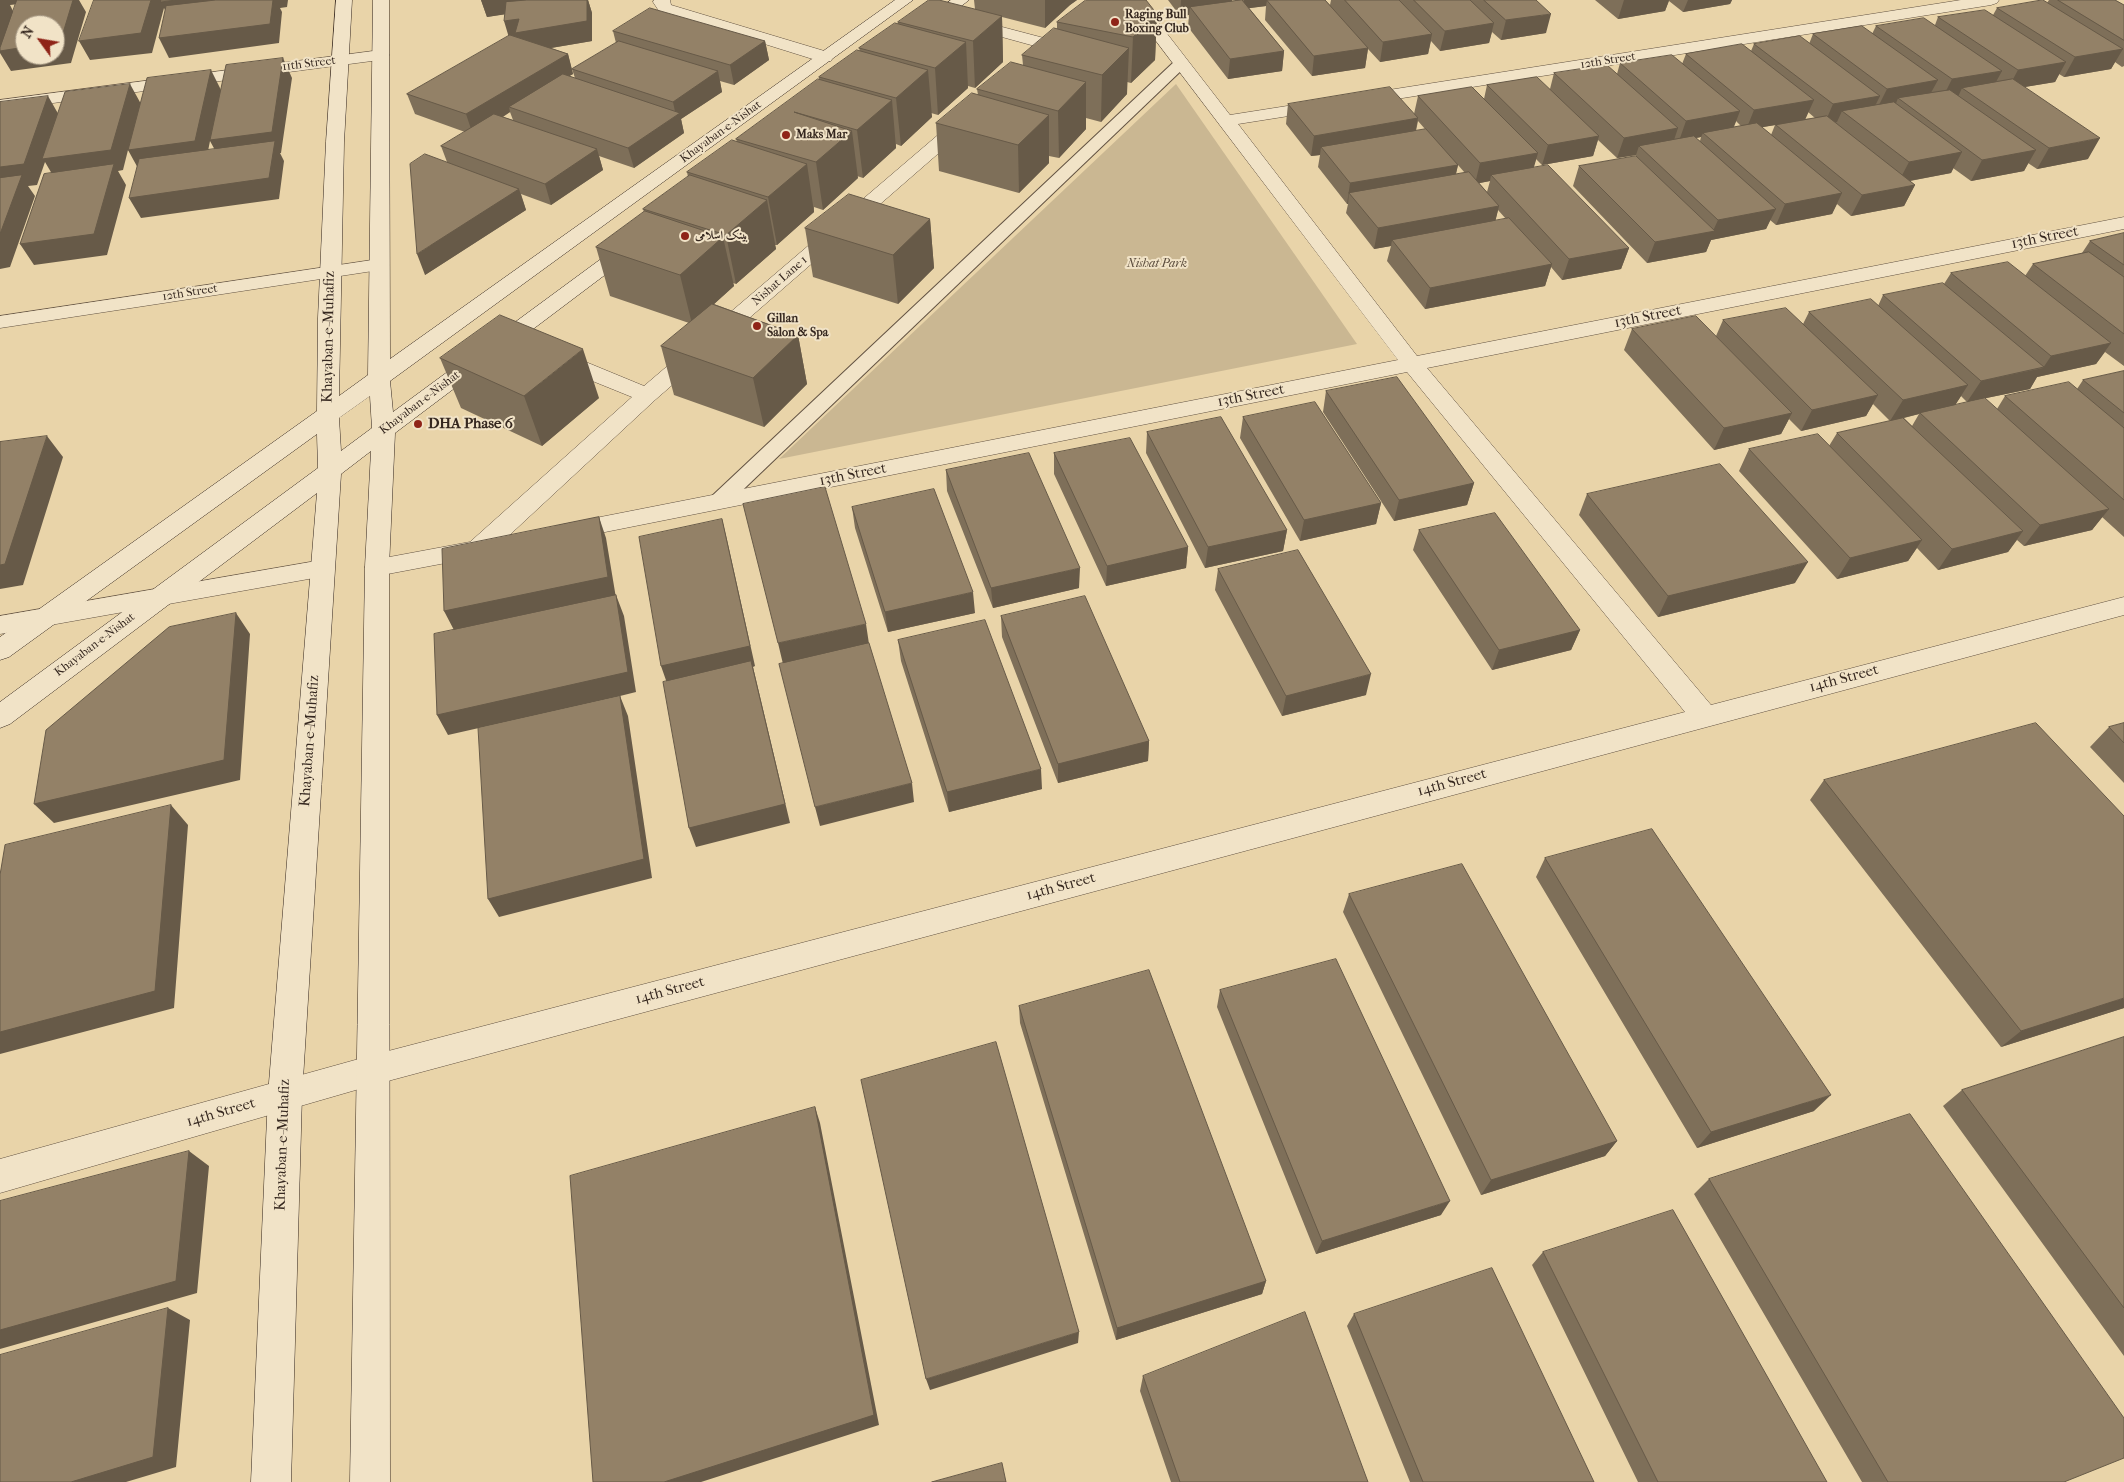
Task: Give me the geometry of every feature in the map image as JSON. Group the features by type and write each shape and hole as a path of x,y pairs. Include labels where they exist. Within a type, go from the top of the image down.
{"street":[{"name":"Khayaban-e-Muhafiz","path":"271,1482 285,1095 330,470 327,416 330,271 338,60 344,0"},
{"path":"370,1482 377,568 384,430 379,379 382,0"},
{"path":"662,0 661,2 665,8 825,57"},
{"name":"Khayaban-e-Nishat","path":"0,650 905,0"},
{"path":"907,40 961,0"},
{"path":"1133,0 1412,364 1704,716"},
{"name":"12th Street","path":"1225,121 1991,0"},
{"path":"939,16 1053,46"},
{"name":"11th Street","path":"0,105 381,55"},
{"name":"Nishat Lane 1","path":"478,549 648,395 978,110"},
{"name":"13th Street","path":"546,535 2124,223"},
{"name":"Khayaban-e-Nishat","path":"0,716 384,430 522,345 651,231"},
{"name":"12th Street","path":"0,322 379,264"},
{"path":"522,345 648,395"},
{"path":"377,568 517,541"},
{"path":"0,624 322,569"},
{"name":"14th Street","path":"0,1176 373,1070 2124,606"}],"lane":[{"path":"719,501 1181,63"}],"green space":[{"name":"Nishat Park","path":"1176,84 1357,344 779,459"}],"building":[{"path":"17,0 73,0 65,26 65,15 15,15 15,49 0,51"},
{"path":"94,0 151,0 141,33 79,41"},
{"path":"216,0 273,0 270,24 159,38 166,6"},
{"path":"587,0 587,21 515,33 519,19 504,21 506,2"},
{"path":"929,0 939,0 1002,16 973,41 898,22"},
{"path":"1086,0 1146,0 1157,14 1133,37 1057,22"},
{"path":"1242,0 1284,51 1230,59 1190,7"},
{"path":"1267,0 1325,0 1368,48 1314,56"},
{"path":"1345,0 1399,0 1432,34 1383,42"},
{"path":"1414,0 1470,0 1494,23 1445,31"},
{"path":"1484,0 1536,0 1551,14 1506,20"},
{"path":"2043,0 2123,49 2075,57 1997,8"},
{"path":"2058,0 2115,0 2124,5 2124,40"},
{"path":"650,8 765,41 730,65 613,31"},
{"path":"1985,10 2066,62 2018,70 1938,17"},
{"path":"1924,18 2002,71 1952,79 1876,26"},
{"path":"895,23 966,42 935,68 859,48"},
{"path":"1862,26 1938,80 1887,89 1813,34"},
{"path":"1054,28 1129,48 1102,75 1022,55"},
{"path":"510,35 568,54 466,114 407,94"},
{"path":"1800,36 1880,96 1833,104 1754,44"},
{"path":"619,41 718,71 673,102 572,69"},
{"path":"1742,44 1814,100 1754,110 1686,54"},
{"path":"857,50 928,70 896,98 819,77"},
{"path":"1672,55 1740,111 1686,121 1620,63"},
{"path":"283,58 272,132 210,140 226,65"},
{"path":"1011,62 1086,82 1058,111 977,89"},
{"path":"1607,65 1678,128 1624,138 1554,73"},
{"path":"211,70 195,141 128,150 147,78"},
{"path":"563,74 680,113 628,148 509,107"},
{"path":"1537,77 1599,136 1548,145 1487,85"},
{"path":"818,79 892,100 857,130 794,112 852,131 816,162 736,139"},
{"path":"2013,79 2100,138 2049,148 1962,88"},
{"path":"130,84 111,150 42,159 65,92"},
{"path":"1390,87 1418,118 1314,136 1288,104"},
{"path":"1472,87 1538,153 1480,163 1418,96"},
{"path":"1950,90 2036,150 1982,160 1898,98"},
{"path":"972,93 1049,115 1018,145 936,123"},
{"path":"48,96 24,164 0,167 0,102"},
{"path":"1894,102 1962,152 1909,162 1842,111"},
{"path":"494,114 597,149 545,184 441,146"},
{"path":"1827,116 1915,185 1862,195 1776,125"},
{"path":"1757,123 1842,193 1785,204 1703,133"},
{"path":"1426,129 1458,165 1350,183 1321,147"},
{"path":"1694,136 1776,209 1718,220 1639,146"},
{"path":"732,140 807,164 768,197 687,172"},
{"path":"275,141 269,178 129,198 139,159"},
{"path":"425,154 519,189 417,254 410,164"},
{"path":"1636,156 1715,231 1655,242 1579,166"},
{"path":"114,164 94,234 20,244 44,174"},
{"path":"1548,165 1629,248 1569,259 1491,175"},
{"path":"1469,172 1499,206 1378,228 1349,193"},
{"path":"22,175 0,234 0,178"},
{"path":"690,175 767,200 726,235 643,209"},
{"path":"849,194 930,219 893,255 805,228"},
{"path":"645,211 723,237 680,275 596,247"},
{"path":"1509,218 1552,264 1430,288 1392,240"},
{"path":"2124,233 2124,265 2090,241"},
{"path":"2089,252 2124,277 2124,334 2033,264"},
{"path":"2008,262 2111,343 2051,356 1951,273"},
{"path":"1943,283 2044,367 1981,381 1883,295"},
{"path":"1871,299 1968,385 1903,400 1809,312"},
{"path":"712,304 798,335 753,378 661,346"},
{"path":"1786,308 1878,395 1812,410 1723,320"},
{"path":"500,315 583,349 524,396 440,358"},
{"path":"1696,316 1792,413 1724,428 1632,329"},
{"path":"2124,371 2124,413 2083,380"},
{"path":"1397,377 1474,483 1399,500 1326,391"},
{"path":"2069,382 2124,428 2124,500 2005,396"},
{"path":"1985,398 2109,509 2040,525 1920,413"},
{"path":"1315,402 1381,503 1304,520 1243,417"},
{"path":"1221,417 1287,530 1208,547 1147,432"},
{"path":"1903,418 2023,531 1952,549 1837,433"},
{"path":"1818,434 1922,540 1850,558 1749,449"},
{"path":"47,436 5,564 0,565 0,442"},
{"path":"1130,438 1188,547 1107,566 1054,453"},
{"path":"1029,453 1080,568 991,588 946,470"},
{"path":"1720,464 1808,562 1668,596 1587,494"},
{"path":"825,487 866,624 778,643 743,504"},
{"path":"934,489 973,592 885,612 852,507"},
{"path":"1495,513 1580,630 1499,650 1419,530"},
{"path":"599,517 608,577 444,611 442,549"},
{"path":"722,519 750,646 661,666 639,537"},
{"path":"1298,550 1371,674 1286,696 1218,569"},
{"path":"616,595 628,672 437,715 434,634"},
{"path":"1085,596 1149,741 1058,764 1001,616"},
{"path":"236,613 224,760 34,804 46,730 169,627"},
{"path":"985,620 1041,769 947,792 898,640"},
{"path":"869,643 912,783 815,807 779,664"},
{"path":"751,661 785,804 689,828 663,682"},
{"path":"620,696 644,859 488,899 478,728"},
{"path":"2036,723 2124,816 2124,998 2021,1031 1824,780"},
{"path":"2124,723 2124,743 2109,727"},
{"path":"171,805 155,991 0,1032 0,875 5,845"},
{"path":"1652,829 1831,1095 1711,1132 1545,858"},
{"path":"1462,864 1617,1141 1491,1180 1349,894"},
{"path":"1336,959 1450,1201 1322,1241 1220,990"},
{"path":"1149,970 1266,1281 1117,1328 1019,1006"},
{"path":"2124,1037 2124,1308 1962,1090"},
{"path":"996,1042 1079,1332 926,1379 861,1080"},
{"path":"815,1107 874,1415 664,1482 593,1482 570,1176"},
{"path":"1910,1114 2124,1418 2124,1458 2064,1482 1888,1482 1709,1179"},
{"path":"189,1151 176,1281 0,1330 0,1201"},
{"path":"1673,1210 1827,1482 1658,1482 1543,1252"},
{"path":"1492,1268 1594,1482 1423,1482 1354,1314"},
{"path":"168,1308 153,1457 71,1482 0,1482 0,1355"},
{"path":"1305,1312 1368,1482 1180,1482 1143,1376"},
{"path":"1002,1463 1006,1482 932,1482"}],"place":[{"name":"Raging Bull Boxing Club","path":"1115,22"},
{"name":"Maks Mar","path":"786,135"},
{"name":"بینک اسلامی","path":"685,236"},
{"name":"Gillan Salon & Spa","path":"757,326"},
{"name":"DHA Phase 6","path":"418,424"}]}
